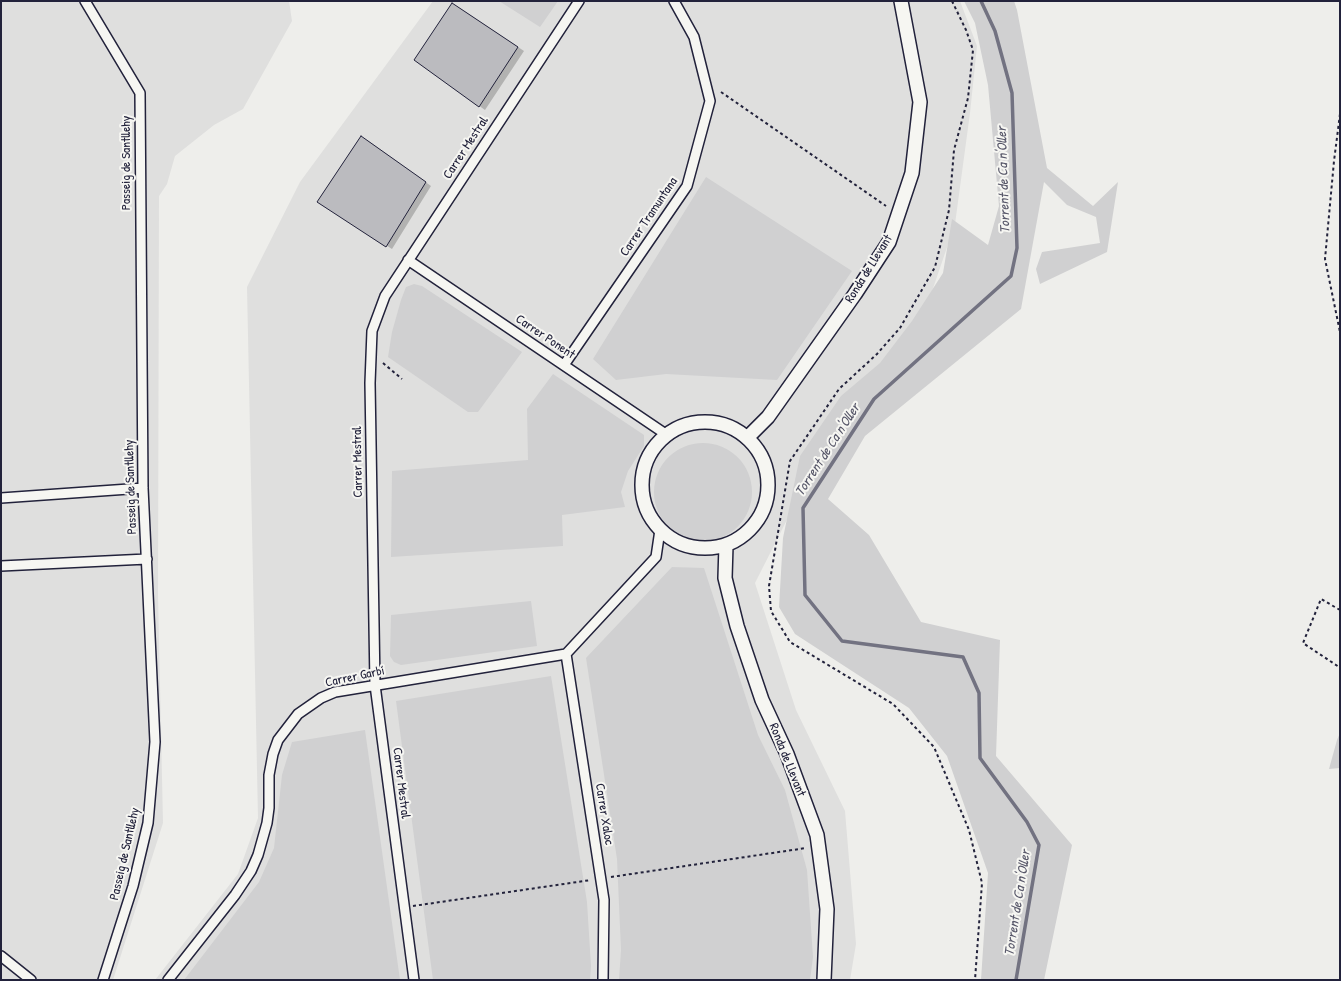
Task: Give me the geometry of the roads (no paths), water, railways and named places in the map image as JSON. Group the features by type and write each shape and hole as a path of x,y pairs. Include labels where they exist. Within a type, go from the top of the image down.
{"main road":[{"name":"Ronda de Llevant","path":"747,438 768,417 855,294 889,242 912,173 920,102 901,1"},
{"path":"708,422 728,426 747,438 755,446 766,466 769,490 763,511 743,537 726,545 705,549 678,543 660,530 653,521 644,501 642,485 646,463 652,451 667,435 686,425 708,422"},
{"name":"Ronda de Llevant","path":"726,545 725,578 737,626 762,700 787,754 817,835 827,910 824,980"}],"street":[{"name":"Passeig de Santllehy","path":"85,1 140,93 143,488 155,742 148,822 133,886 103,980"},
{"name":"Carrer Mestral","path":"414,980 375,685 370,383 372,331 385,296 579,1"},
{"name":"Carrer Tramuntana","path":"564,365 687,186 710,101 694,37 674,1"},
{"name":"Carrer Ponent","path":"408,260 667,435"},
{"path":"1,498 143,488"},
{"path":"566,654 656,557 660,530"},
{"path":"1,566 147,558"},
{"name":"Carrer Garbí","path":"168,980 244,883 258,855 267,823 270,765 278,740 298,714 320,698 335,692 566,654"},
{"name":"Carrer Xaloc","path":"566,654 604,900 603,980"},
{"path":"1,956 31,980"}],"waterway":[{"name":"Torrent de Ca n'Oller","path":"981,1 995,31 1012,93 1017,248 1011,276 874,399 803,508 805,595 842,641 963,657 979,693 980,758 1027,822 1039,845 1016,980"}]}
